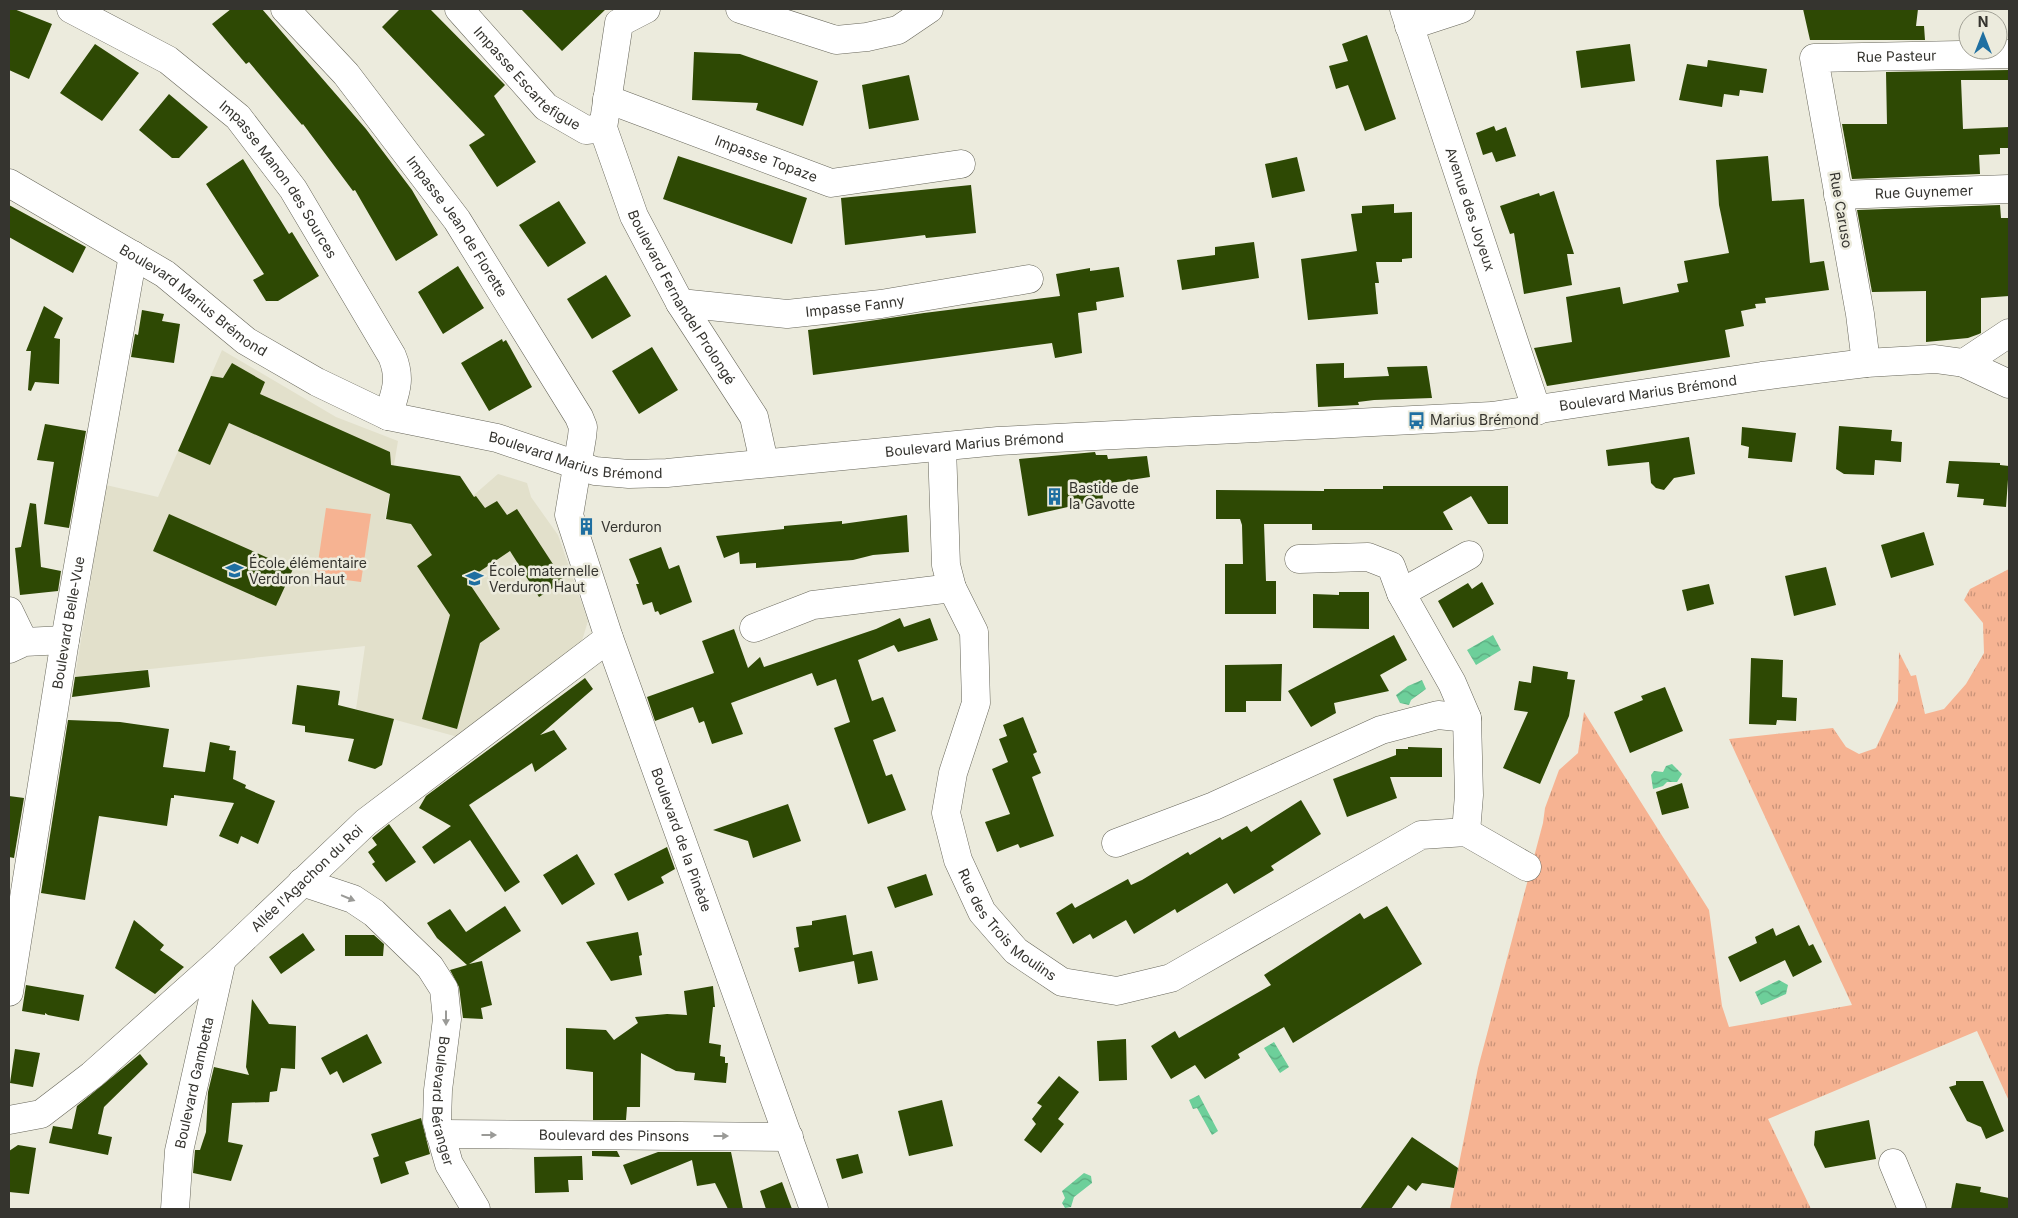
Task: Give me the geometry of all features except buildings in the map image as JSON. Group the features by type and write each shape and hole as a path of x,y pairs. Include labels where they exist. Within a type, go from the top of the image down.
{"street":[{"name":"Impasse Manon des Sources","path":"70,9 168,60 238,117 293,189 392,356 397,369 398,381 388,416"},
{"name":"Impasse Jean de Florette","path":"284,9 346,74 457,220 579,418 582,436 577,466"},
{"name":"Impasse Escartefigue","path":"459,9 546,107 586,130 603,128"},
{"path":"603,128 613,16 646,9"},
{"path":"740,9 836,40 867,37 898,30 928,9"},
{"path":"1406,17 1461,9"},
{"name":"Avenue des Joyeux","path":"1406,17 1537,411"},
{"name":"Rue Pasteur","path":"1814,58 2009,54"},
{"name":"Rue Caruso","path":"1814,58 1860,314 1866,363"},
{"name":"Impasse Topaze","path":"607,99 831,183 961,164"},
{"name":"Boulevard Fernandel Prolongé","path":"603,128 634,216 680,303 754,417 764,462"},
{"name":"Boulevard Marius Brémond","path":"9,183 165,274 246,341 317,382 388,416 497,438 595,472 630,474 667,473 764,462 998,441 1492,416 1537,411 1762,376 1866,363 1935,359 1964,363 2009,384"},
{"name":"Rue Guynemer","path":"1838,195 2009,189"},
{"name":"Boulevard Belle-Vue","path":"9,992 65,640 133,255"},
{"name":"Impasse Fanny","path":"680,303 787,314 881,304 1029,279"},
{"path":"1964,363 2009,333"},
{"name":"Rue des Trois Moulins","path":"942,447 946,565 952,588 974,632 976,703 953,773 946,813 958,860 982,912 1016,951 1062,982 1117,991 1171,978 1421,834 1466,832"},
{"name":"Boulevard de la Pinède","path":"577,466 569,515 610,638 814,1209"},
{"path":"1401,593 1469,555"},
{"path":"1299,559 1368,558 1391,566 1401,593 1452,683 1467,718 1469,795 1466,832 1527,867"},
{"path":"754,628 812,605 952,588"},
{"path":"9,611 16,645 65,640"},
{"name":"Allée l'Agachon du Roi","path":"9,1120 41,1114 77,1086 222,959 366,822 610,638"},
{"path":"1116,843 1214,806 1381,730 1438,715 1467,718"},
{"name":"Boulevard Béranger","path":"302,882 353,899 374,913 430,968 444,989 447,1018 438,1090 437,1122 449,1164 476,1209"},
{"name":"Boulevard Gambetta","path":"175,1209 179,1152 222,959"},
{"name":"Boulevard des Pinsons","path":"440,1134 788,1136"},
{"path":"1893,1163 1912,1209"}],"shaded area":[{"name":"École élémentaire Verduron Haut","path":"222,350 336,417 398,441 385,519 411,524 419,537 444,521 498,474 527,483 531,497 558,535 588,621 581,644 458,737 356,709 365,646 75,677 106,485 158,497"}],"green space":[{"path":"326,508 371,514 361,582 316,576"},
{"path":"2009,569 2009,1101 1977,1031 1768,1119 1811,1209 1450,1209 1478,1068 1543,823 1545,808 1559,770 1578,753 1584,712 1709,910 1722,1006 1729,1027 1852,1005 1729,739 1833,728 1846,747 1859,754 1876,748 1898,701 1899,652 1911,676 1916,675 1925,714 1944,709 1966,684 1984,653 1983,623 1964,600 1970,589"}],"water":[{"path":"1493,635 1501,650 1476,665 1467,650"},
{"path":"1422,680 1426,689 1411,700 1409,705 1400,703 1396,695 1408,686"},
{"path":"1672,764 1682,774 1677,782 1667,782 1663,786 1653,789 1651,775 1654,771 1663,772 1666,766"},
{"path":"1779,980 1788,985 1786,994 1761,1005 1755,992"},
{"path":"1274,1042 1289,1067 1280,1073 1264,1048"},
{"path":"1199,1095 1218,1131 1212,1135 1197,1108 1193,1109 1189,1100"},
{"path":"1084,1173 1091,1176 1092,1183 1074,1197 1071,1207 1065,1208 1062,1203 1065,1198 1062,1191"}],"place":[{"name":"Marius Brémond","path":"1416,420"},
{"name":"Bastide de la Gavotte","path":"1055,496"},
{"name":"Verduron","path":"587,527"},
{"name":"École élémentaire Verduron Haut","path":"235,571"},
{"name":"École maternelle Verduron Haut","path":"475,579"}]}
